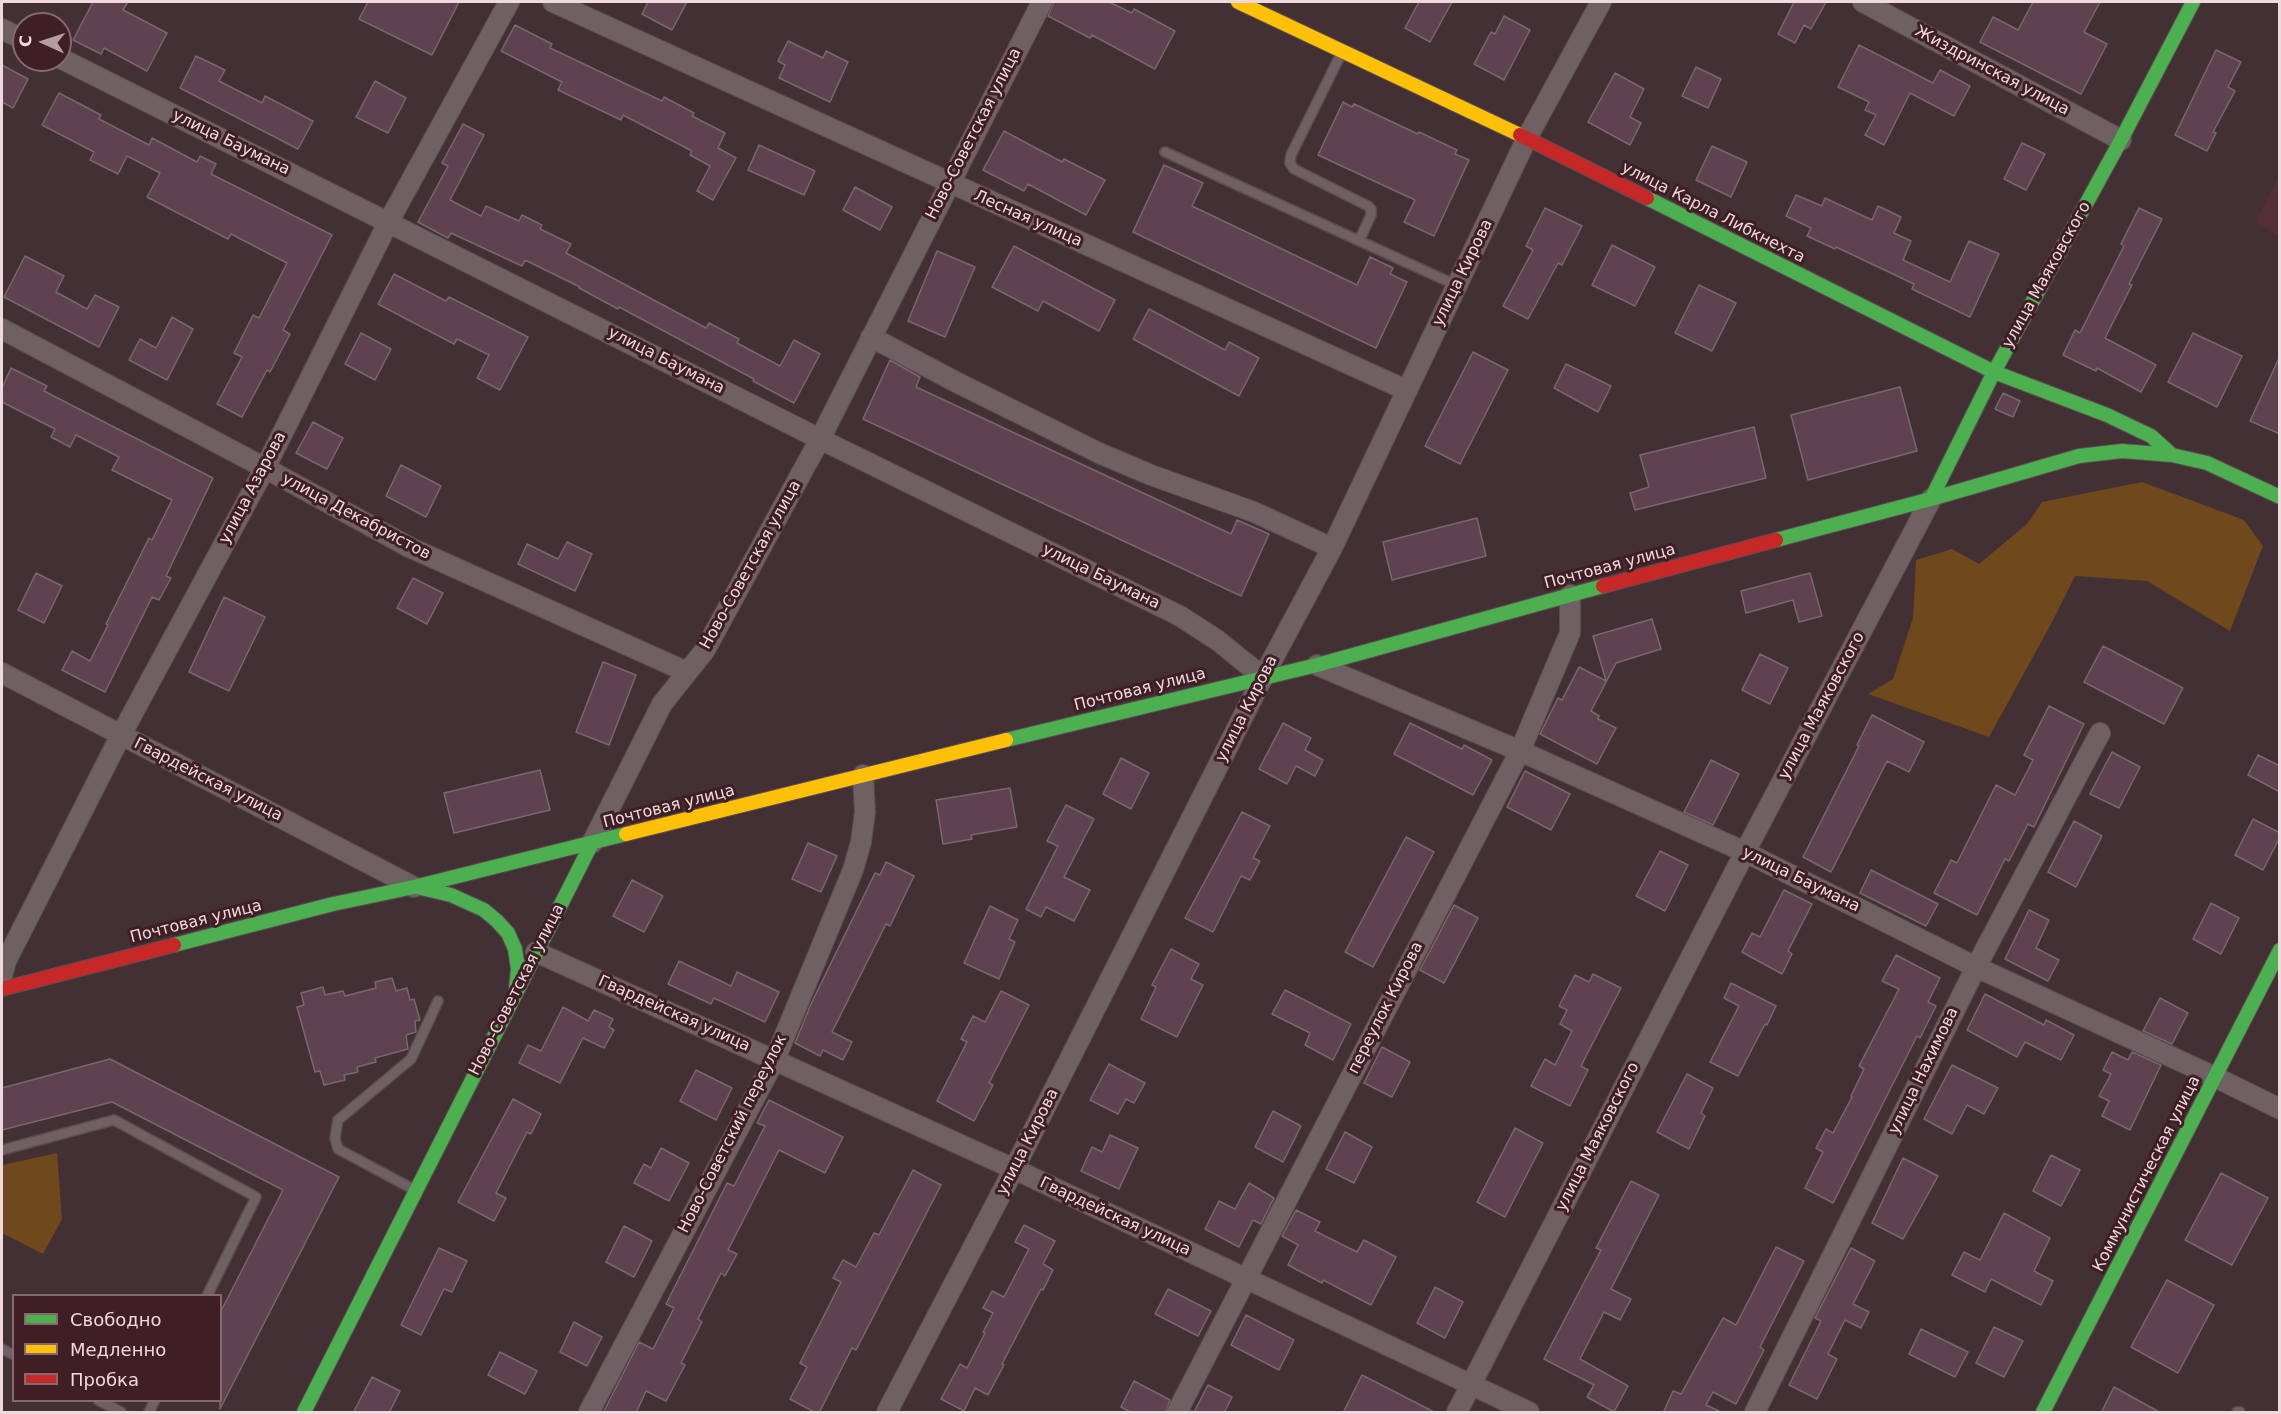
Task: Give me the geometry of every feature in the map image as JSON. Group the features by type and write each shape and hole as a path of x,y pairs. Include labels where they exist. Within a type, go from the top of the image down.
{"main road":[{"name":"улица Карла Либкнехта","path":"1238,2 1527,138 1994,372 2107,415 2151,436 2172,455"},
{"name":"улица Маяковского","path":"1932,499 1994,372 2121,140 2193,2"},
{"name":"Почтовая улица","path":"2,988 333,904 414,887 1317,665 1932,499 2079,456 2122,451 2172,455 2207,463 2280,497"},
{"name":"Ново-Советская улица","path":"304,1413 592,843"},
{"path":"414,887 452,895 484,910 498,921 508,933 515,949 518,969 515,993"},
{"name":"Коммунистическая улица","path":"2043,1413 2280,950"}],"street":[{"name":"улица Азарова","path":"2,976 6,961 121,735 265,468 389,221 509,2"},
{"name":"Лесная улица","path":"553,2 1406,390"},
{"name":"Ново-Советская улица","path":"592,843 651,723 662,704 705,650 820,439 1042,2"},
{"name":"улица Кирова","path":"887,1413 1014,1169 1263,677 1332,548 1527,138 1601,2"},
{"name":"Жиздринская улица","path":"1863,2 2121,140"},
{"name":"улица Баумана","path":"72,64 820,439 1180,616 1217,640 1263,677"},
{"name":"улица Декабристов","path":"2,329 409,547 687,672"},
{"path":"871,337 1100,453 1151,475 1254,512 1332,548"},
{"name":"улица Маяковского","path":"1456,1413 1745,852 1932,499"},
{"name":"переулок Кирова","path":"1177,1413 1520,751 1570,633 1570,595"},
{"name":"улица Баумана","path":"1317,665 1520,751 1745,852 1976,967 2280,1109"},
{"name":"Гвардейская улица","path":"2,673 414,887"},
{"name":"улица Нахимова","path":"1755,1413 1976,967 2100,733"},
{"name":"Ново-Советский переулок","path":"589,1413 774,1059 853,870 861,842 865,812 863,775"},
{"name":"Гвардейская улица","path":"536,952 1014,1169 1529,1413"}],"lane":[{"path":"1342,52 1291,155 1290,163 1294,169 1371,209 1371,215 1359,241"},
{"path":"1165,153 1458,286"},
{"path":"416,1191 338,1149 335,1138 338,1120 411,1059 438,1001"},
{"path":"2,1150 114,1120 256,1197 208,1294"},
{"path":"100,1402 121,1413"}],"shaded area":[{"path":"2279,176 2279,237 2256,222"},
{"path":"2142,482 2244,520 2263,546 2230,631 2147,581 2075,576 1989,737 1868,694 1893,679 1913,618 1916,560 1952,549 1979,564 2027,524 2042,502"},
{"path":"57,1153 62,1219 43,1254 2,1233 2,1165"}],"building":[{"path":"93,2 128,2 123,10 167,33 147,71 104,48 101,54 73,40"},
{"path":"368,2 459,2 432,55 359,19"},
{"path":"648,2 687,2 672,30 642,14"},
{"path":"1054,2 1109,2 1132,13 1134,9 1175,31 1155,69 1092,35 1090,38 1048,16"},
{"path":"1419,2 1452,2 1430,42 1405,28"},
{"path":"1794,2 1826,2 1811,29 1804,25 1795,43 1778,34"},
{"path":"2033,2 2100,2 2084,32 2107,44 2081,94 1980,42 1993,17 2018,30"},
{"path":"1504,16 1530,30 1504,80 1474,64 1491,32 1495,34"},
{"path":"515,25 552,44 550,48 662,101 664,97 694,113 692,116 725,133 718,148 736,158 713,200 697,191 710,166 690,155 692,151 623,115 621,120 558,90 562,82 501,51"},
{"path":"788,41 823,58 826,51 848,62 830,102 779,78 785,65 778,61"},
{"path":"1859,45 1933,83 1940,70 1970,86 1954,116 1910,93 1884,145 1865,135 1876,115 1865,110 1869,102 1838,87"},
{"path":"2216,50 2241,62 2228,87 2235,91 2213,132 2216,133 2207,151 2175,135"},
{"path":"196,56 225,70 219,81 262,103 265,96 313,121 298,149 180,88"},
{"path":"2,65 28,79 13,108 2,102"},
{"path":"1696,67 1721,79 1708,108 1682,96"},
{"path":"1615,73 1644,89 1630,117 1641,123 1630,145 1588,122"},
{"path":"375,81 406,98 388,133 356,117"},
{"path":"59,93 101,115 99,119 149,145 152,138 197,162 200,156 216,164 211,174 332,235 283,330 290,334 270,372 267,370 242,417 217,404 242,357 234,353 253,315 259,318 287,263 231,234 228,239 147,197 160,173 127,156 118,174 90,160 94,152 42,125"},
{"path":"1343,102 1352,107 1354,104 1418,134 1419,132 1457,150 1455,154 1469,160 1434,236 1404,222 1415,200 1318,155"},
{"path":"463,124 484,135 450,200 481,216 486,206 519,221 522,215 542,225 540,229 571,244 566,253 706,328 709,323 739,339 737,343 780,366 794,340 820,354 794,403 753,381 754,379 619,307 618,309 525,260 522,266 451,233 448,238 418,222 448,166 442,163"},
{"path":"1004,131 1062,162 1064,159 1105,180 1086,215 1028,184 1024,191 983,170"},
{"path":"2022,143 2045,154 2026,190 2004,179"},
{"path":"759,145 815,171 804,195 748,170"},
{"path":"1712,146 1747,162 1731,197 1696,180"},
{"path":"1164,165 1203,183 1192,206 1357,285 1370,257 1393,268 1390,274 1407,282 1376,348 1133,232"},
{"path":"855,187 892,207 880,230 843,210"},
{"path":"1796,195 1822,206 1825,198 1872,220 1878,206 1901,217 1894,233 1911,241 1903,260 1950,282 1969,241 1999,254 1970,317 1912,289 1914,284 1836,247 1835,249 1807,236 1811,228 1786,216"},
{"path":"1545,208 1582,226 1562,265 1558,263 1528,319 1503,306 1533,250 1526,246"},
{"path":"2139,208 2162,219 2105,338 2156,365 2141,392 2097,368 2096,371 2063,355 2075,330 2080,333 2124,246 2121,244"},
{"path":"1612,245 1655,267 1635,306 1592,285"},
{"path":"1014,246 1115,300 1099,331 1043,301 1038,311 992,287"},
{"path":"937,251 975,267 945,337 908,321"},
{"path":"25,256 64,276 56,292 87,309 95,295 119,307 99,347 4,297"},
{"path":"394,274 446,301 449,297 528,337 500,390 477,378 489,355 457,339 454,344 378,304"},
{"path":"1699,285 1736,303 1712,351 1675,333"},
{"path":"1149,309 1225,350 1229,342 1259,358 1239,396 1133,339"},
{"path":"172,317 193,329 167,380 129,360 140,339 156,348"},
{"path":"361,333 391,349 375,380 345,364"},
{"path":"2193,333 2242,356 2217,407 2168,382"},
{"path":"1473,352 1508,370 1460,464 1425,446"},
{"path":"2280,356 2280,434 2250,421"},
{"path":"890,360 920,377 916,387 1231,534 1237,520 1269,534 1241,596 863,419"},
{"path":"1566,364 1611,386 1598,412 1554,388"},
{"path":"11,368 47,386 44,391 213,478 166,576 171,578 159,600 152,597 105,692 62,670 72,651 90,661 149,538 152,540 172,500 112,470 119,457 76,435 70,447 51,437 55,429 2,402 2,388"},
{"path":"1900,387 1917,451 1808,480 1791,415"},
{"path":"2003,393 2020,401 2013,417 1995,409"},
{"path":"313,422 343,438 327,469 296,453"},
{"path":"1754,427 1766,478 1635,510 1630,493 1649,487 1640,455"},
{"path":"401,465 441,486 426,517 386,496"},
{"path":"1477,518 1486,556 1392,580 1383,542"},
{"path":"567,542 592,554 575,591 518,564 527,544 558,559"},
{"path":"36,573 62,586 44,623 18,610"},
{"path":"1810,573 1822,616 1799,622 1793,600 1746,613 1741,591"},
{"path":"413,578 443,593 427,624 397,608"},
{"path":"224,597 265,617 229,691 189,672"},
{"path":"1652,619 1661,649 1616,663 1591,711 1599,716 1598,719 1616,728 1597,764 1540,734 1558,698 1562,700 1579,667 1606,681 1593,636"},
{"path":"2103,646 2183,688 2164,724 2084,682"},
{"path":"1760,654 1788,668 1770,704 1742,690"},
{"path":"603,662 636,675 609,745 576,732"},
{"path":"2049,706 2084,724 2034,827 2028,824 2009,861 2005,859 1977,915 1934,893 1951,860 1957,863 1996,785 2015,795 2033,760 2024,755"},
{"path":"1872,715 1924,742 1909,772 1887,761 1831,872 1803,857 1859,746 1857,745"},
{"path":"1283,723 1311,738 1305,750 1323,760 1315,776 1296,766 1287,784 1259,769"},
{"path":"1410,723 1462,749 1464,745 1492,760 1473,795 1394,754"},
{"path":"2112,752 2140,767 2119,808 2090,794"},
{"path":"2258,755 2280,766 2280,792 2248,775"},
{"path":"1121,758 1149,773 1131,809 1103,794"},
{"path":"1711,760 1739,774 1713,825 1684,812"},
{"path":"540,770 550,810 454,833 444,793"},
{"path":"1525,771 1570,794 1551,830 1507,807"},
{"path":"1010,788 1017,827 971,835 972,839 943,844 936,800"},
{"path":"1066,805 1094,819 1064,877 1090,890 1074,921 1046,907 1041,917 1026,909 1058,846 1047,841"},
{"path":"1242,812 1270,826 1253,858 1260,861 1250,880 1241,876 1213,932 1185,918"},
{"path":"2253,819 2280,833 2263,870 2235,855"},
{"path":"2074,821 2102,836 2076,887 2048,872"},
{"path":"1406,837 1434,852 1373,967 1345,952"},
{"path":"808,843 837,856 821,892 792,879"},
{"path":"1660,851 1688,865 1665,911 1636,896"},
{"path":"886,862 914,876 890,926 886,924 832,1032 852,1042 843,1060 823,1050 820,1056 795,1043 811,1004 875,873 880,875"},
{"path":"1871,870 1938,904 1926,926 1860,893"},
{"path":"632,880 663,896 644,932 613,916"},
{"path":"1784,890 1812,904 1788,951 1792,954 1782,974 1742,952 1752,933 1760,937"},
{"path":"2211,903 2239,918 2221,954 2193,939"},
{"path":"1454,905 1478,918 1444,983 1420,970"},
{"path":"990,906 1018,920 1009,939 1015,942 999,979 964,963"},
{"path":"2029,910 2049,920 2036,948 2059,960 2048,981 2005,959"},
{"path":"1171,949 1199,964 1191,979 1203,985 1177,1037 1141,1019 1156,987 1152,985"},
{"path":"1896,955 1940,978 1928,1002 1936,1006 1920,1038 1917,1036 1833,1203 1805,1188 1823,1152 1816,1148 1826,1129 1833,1133 1852,1097 1864,1069 1859,1066 1899,989 1882,981"},
{"path":"679,961 731,986 737,972 779,992 765,1022 714,998 711,1004 668,984"},
{"path":"1593,974 1621,988 1581,1066 1588,1070 1570,1106 1531,1086 1545,1059 1555,1065 1572,1031 1560,1024 1567,1010 1559,1006 1575,975 1589,982"},
{"path":"392,978 396,991 407,988 410,1000 414,999 420,1020 415,1021 416,1032 406,1035 408,1049 375,1058 376,1062 357,1067 358,1072 344,1075 345,1080 324,1085 320,1071 315,1072 297,1007 304,1005 301,993 323,987 325,995 343,991 345,996 376,988 375,982"},
{"path":"1731,983 1776,1006 1738,1076 1710,1062 1739,1006 1724,998"},
{"path":"1285,990 1351,1024 1333,1060 1305,1045 1310,1033 1272,1014"},
{"path":"1001,991 1029,1005 989,1083 993,1085 974,1121 937,1101 967,1042 961,1039 973,1016 985,1022"},
{"path":"1985,994 2044,1025 2046,1020 2074,1035 2061,1060 2025,1042 2017,1057 1967,1030"},
{"path":"2160,998 2188,1013 2172,1044 2143,1031"},
{"path":"563,1007 588,1021 594,1010 613,1019 609,1027 614,1030 604,1048 583,1038 560,1083 519,1063 528,1045 541,1051"},
{"path":"1382,1047 1410,1062 1392,1097 1364,1083"},
{"path":"2112,1052 2128,1060 2132,1052 2161,1065 2130,1130 2102,1116 2109,1101 2099,1096 2111,1074 2103,1070"},
{"path":"110,1059 339,1177 220,1409 220,1402 222,1402 222,1309 283,1190 112,1102 2,1130 2,1088"},
{"path":"1109,1064 1145,1083 1134,1103 1126,1099 1118,1114 1090,1100"},
{"path":"1952,1065 1998,1088 1984,1114 1967,1105 1952,1134 1924,1119"},
{"path":"696,1070 732,1088 716,1120 680,1101"},
{"path":"1687,1074 1713,1088 1701,1113 1705,1116 1689,1149 1657,1132"},
{"path":"513,1099 541,1114 531,1134 527,1132 496,1193 506,1198 494,1221 458,1202"},
{"path":"769,1100 843,1137 825,1173 779,1150 728,1250 737,1254 725,1276 721,1273 698,1319 702,1322 681,1363 685,1365 666,1401 646,1391 636,1413 603,1413 639,1342 653,1349 674,1308 666,1304 727,1183 734,1186 765,1126 757,1123"},
{"path":"1273,1111 1301,1126 1283,1162 1255,1147"},
{"path":"1515,1128 1543,1143 1505,1217 1477,1202"},
{"path":"1345,1132 1372,1147 1354,1183 1326,1169"},
{"path":"1110,1135 1138,1148 1119,1189 1081,1171 1092,1147 1102,1152"},
{"path":"661,1148 689,1163 669,1201 634,1183 644,1164 651,1168"},
{"path":"2051,1155 2080,1170 2061,1206 2033,1191"},
{"path":"1903,1158 1938,1176 1903,1239 1872,1223"},
{"path":"913,1170 941,1185 856,1350 852,1348 819,1413 816,1413 790,1399 807,1367 800,1363 841,1282 833,1278 843,1260 856,1267 874,1233 879,1235"},
{"path":"2221,1173 2268,1198 2232,1265 2185,1240"},
{"path":"1631,1181 1659,1195 1611,1289 1631,1299 1620,1320 1604,1312 1580,1359 1628,1386 1614,1412 1587,1397 1594,1385 1544,1359 1601,1250 1596,1248"},
{"path":"1249,1183 1274,1198 1261,1224 1253,1220 1239,1247 1205,1229 1219,1201 1235,1209"},
{"path":"1296,1210 1320,1222 1315,1231 1357,1252 1364,1240 1396,1257 1371,1305 1288,1265 1298,1245 1282,1236"},
{"path":"2004,1213 2050,1238 2034,1271 2053,1281 2041,1305 1991,1279 1985,1292 1952,1275 1964,1252 1980,1260"},
{"path":"1024,1225 1055,1241 1043,1264 1053,1270 1002,1364 1004,1365 988,1395 975,1388 964,1411 941,1399 960,1364 967,1368 985,1333 983,1332 993,1313 983,1308 992,1291 1004,1297 1029,1249 1015,1242"},
{"path":"624,1226 652,1241 634,1277 606,1262"},
{"path":"1776,1247 1804,1261 1760,1347 1764,1350 1736,1404 1713,1392 1706,1405 1723,1413 1663,1413 1673,1391 1681,1394 1723,1318 1736,1325"},
{"path":"439,1248 467,1261 452,1292 444,1289 421,1335 401,1325"},
{"path":"1851,1248 1875,1261 1853,1304 1869,1312 1861,1328 1845,1320 1828,1354 1837,1359 1817,1399 1789,1385 1821,1321 1815,1318"},
{"path":"2167,1280 2214,1305 2178,1373 2131,1347"},
{"path":"1435,1287 1463,1302 1445,1338 1417,1323"},
{"path":"1168,1289 1211,1311 1198,1336 1155,1314"},
{"path":"1246,1315 1294,1340 1279,1370 1231,1345"},
{"path":"574,1322 602,1337 587,1366 560,1352"},
{"path":"1994,1327 2023,1341 2004,1377 1976,1363"},
{"path":"1921,1329 1968,1352 1955,1377 1909,1354"},
{"path":"500,1352 537,1371 525,1394 488,1375"},
{"path":"1362,1375 1436,1413 1343,1413"},
{"path":"372,1377 400,1391 389,1413 353,1413"},
{"path":"1134,1381 1170,1400 1165,1413 1132,1413 1121,1407"},
{"path":"1208,1385 1232,1397 1224,1413 1190,1413 1194,1412"},
{"path":"2114,1387 2161,1413 2101,1413"}],"traffic: fast":[{"path":"1931,499 1994,372 2121,140 2193,2"},
{"path":"1647,198 1994,372 2107,415 2151,436 2172,455"},
{"path":"1776,540 1931,499 2079,456 2122,451 2172,455 2207,463 2280,497"},
{"path":"1006,740 1317,665 1603,586"},
{"path":"174,945 333,904 414,887 626,834"},
{"path":"304,1412 592,843"},
{"path":"421,888 451,895 484,910 497,921 508,933 515,949 518,969 516,988"},
{"path":"2043,1412 2280,950"}],"traffic: slow":[{"path":"1238,2 1520,135"},
{"path":"626,834 1006,740"}],"traffic: jam":[{"path":"1520,135 1647,198"},
{"path":"1603,586 1776,540"},
{"path":"2,989 174,945"}]}
